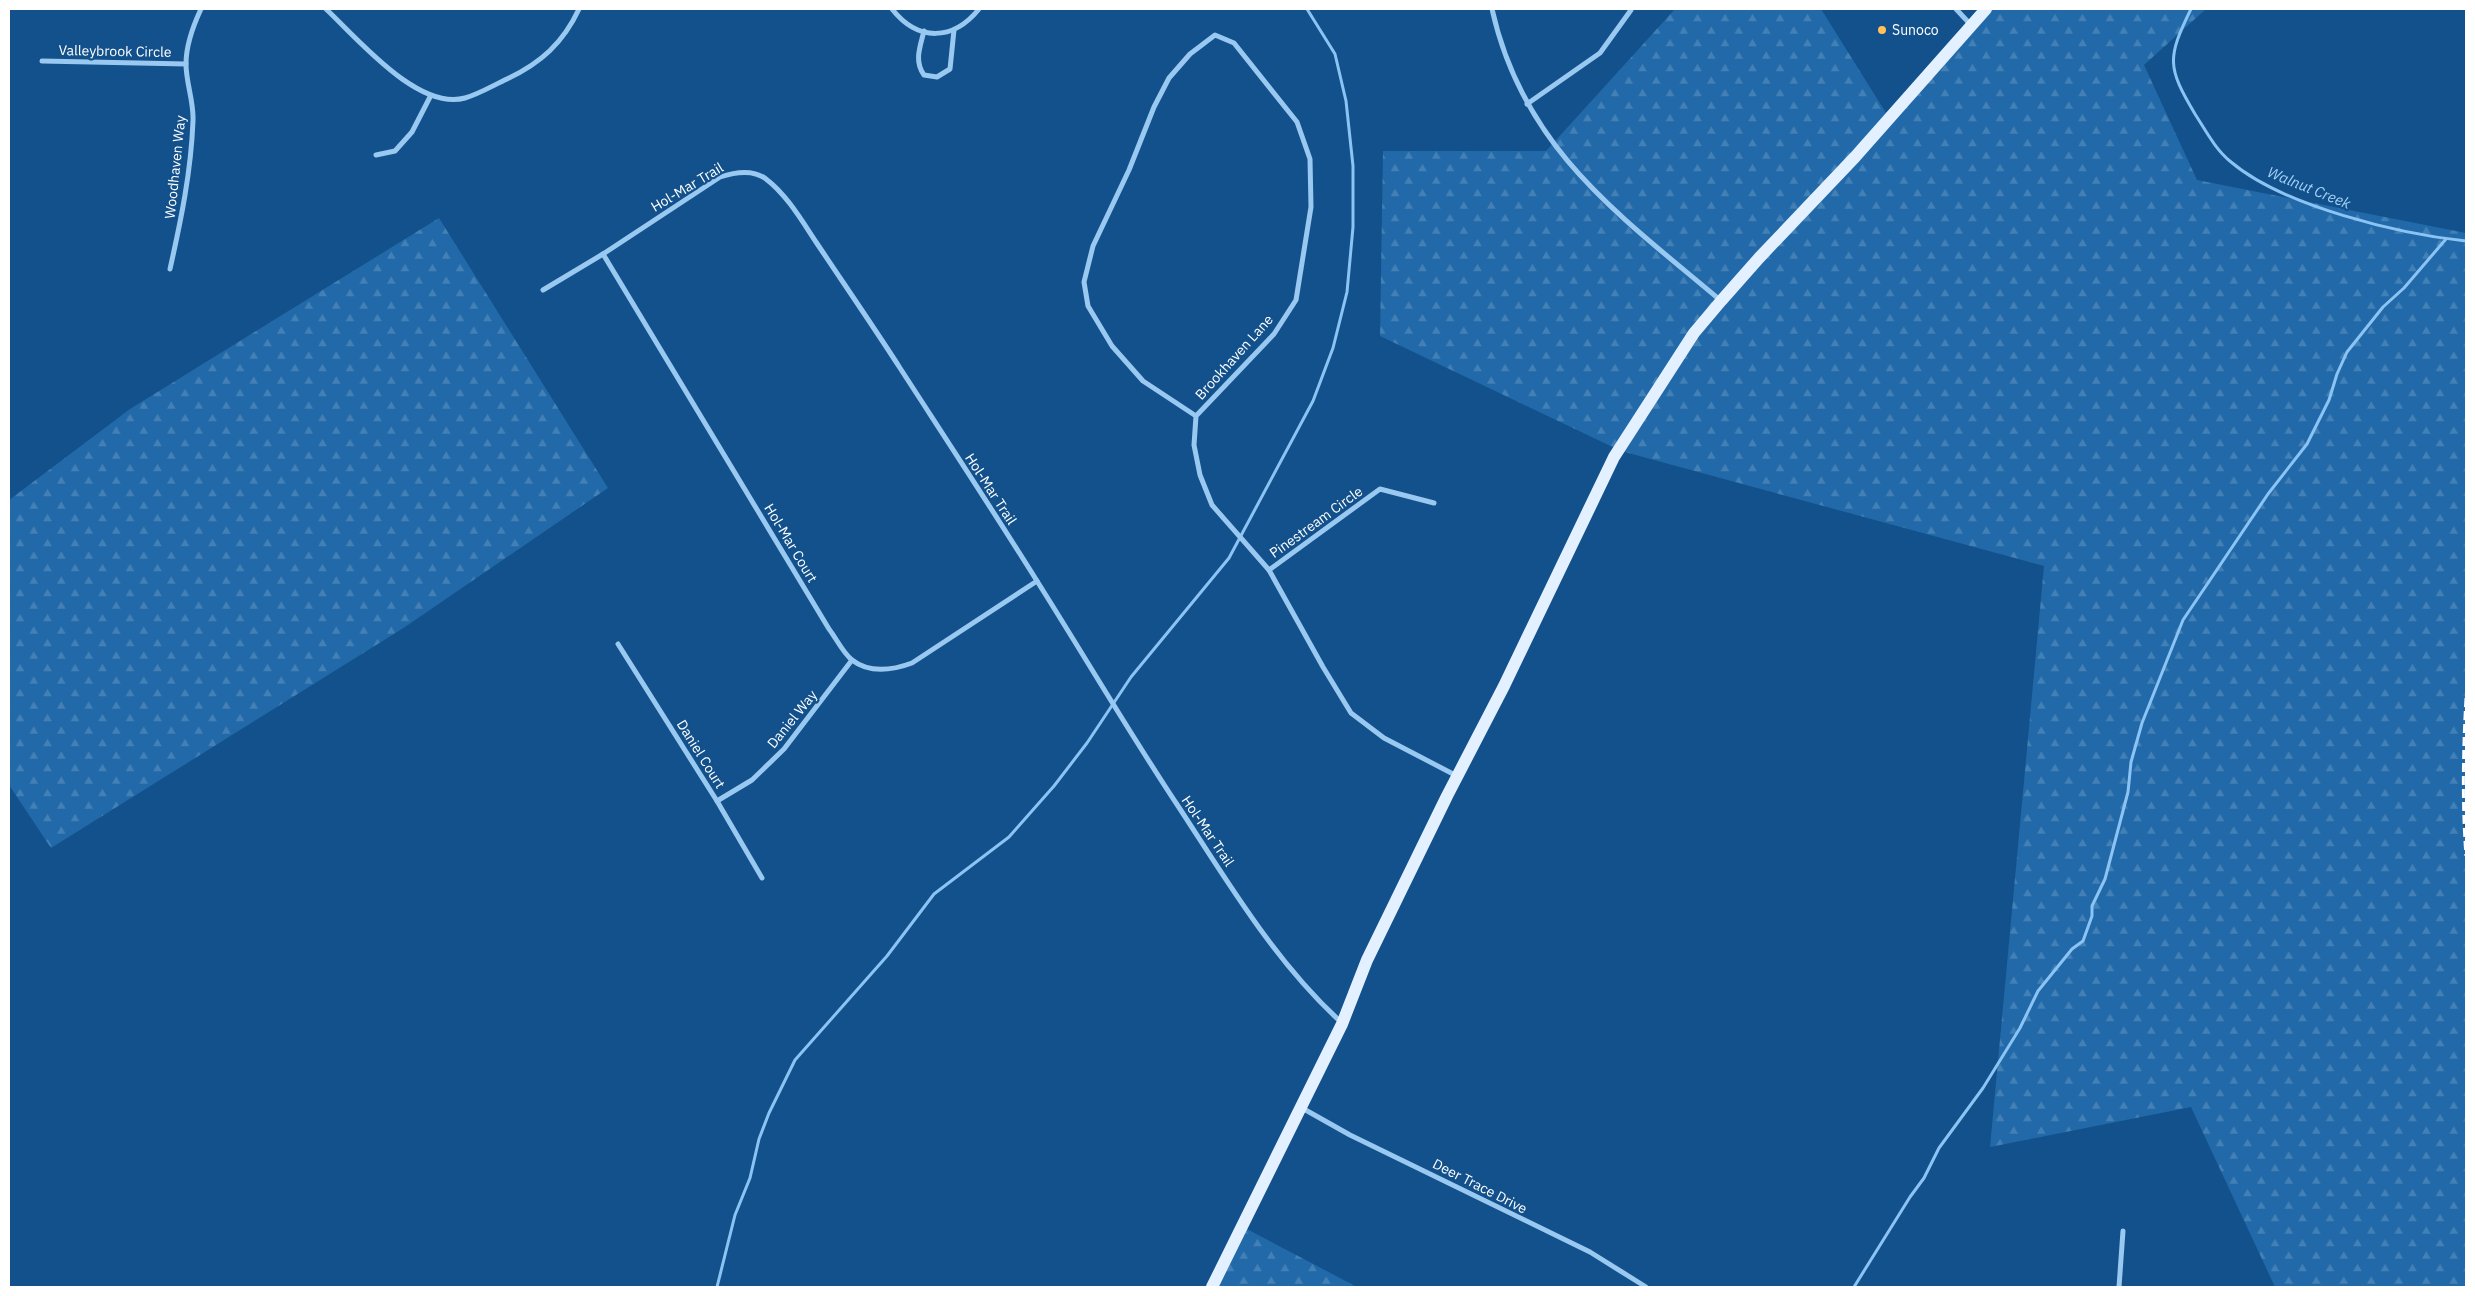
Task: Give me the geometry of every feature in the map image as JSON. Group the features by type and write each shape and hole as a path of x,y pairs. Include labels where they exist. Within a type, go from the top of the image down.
{"main road":[{"path":"1212,1287 1342,1024 1367,960 1507,680 1614,457 1689,340 1720,301 1758,258 1855,157 1986,9"}],"street":[{"name":"Woodhaven Way","path":"170,269 186,200 192,137 193,118 186,64 190,32 201,9"},
{"path":"326,9 405,83 430,97 464,98 517,74 549,54 570,30 579,9"},
{"path":"892,9 905,22 924,32 946,33 960,28 979,9"},
{"path":"1492,9 1497,30 1527,104 1542,130 1573,169 1615,211 1720,301"},
{"path":"1956,9 1971,25"},
{"path":"1527,104 1600,53 1631,10"},
{"path":"924,32 918,64 924,75 937,77 950,69 954,30"},
{"name":"Brookhaven Lane","path":"1196,416 1143,381 1112,346 1088,306 1084,282 1093,246 1169,78 1190,54 1215,35 1234,43 1297,122 1310,159 1311,207 1296,300 1274,334 1196,416 1194,445 1200,475 1212,504 1269,570 1322,667 1351,713 1384,738 1458,776"},
{"name":"Valleybrook Circle","path":"42,62 186,64"},
{"path":"376,156 395,151 412,132 430,97"},
{"name":"Hol-Mar Trail","path":"543,290 603,254 720,177 734,172 764,177 795,211 833,267 1037,581 1140,749 1266,938 1315,999 1342,1024"},
{"name":"Hol-Mar Court","path":"603,254 824,620 852,660"},
{"name":"Pinestream Circle","path":"1269,570 1380,489 1434,503"},
{"path":"852,660 877,670 901,667 912,663 1037,581"},
{"name":"Daniel Court","path":"618,644 717,801 762,878"},
{"name":"Daniel Way","path":"717,801 752,780 784,749 852,660"},
{"name":"Deer Trace Drive","path":"1302,1108 1350,1135 1590,1252 1646,1287"},
{"path":"2119,1287 2122,1231"}],"green space":[{"path":"1675,9 1821,9 1886,113 1988,9 2206,9 2144,65 2197,180 2466,233 2466,817 2463,821 2466,849 2466,1287 2275,1287 2191,1107 1990,1147 2044,566 1621,451 1380,336 1383,151 1546,151"},
{"path":"439,218 608,488 405,627 51,848 9,785 9,500 130,409"},
{"path":"1247,1229 1357,1287 1214,1287"}],"waterway":[{"path":"717,1287 735,1215 750,1178 759,1139 769,1113 795,1060 887,956 934,894 1009,837 1054,786 1087,743 1131,677 1229,558 1313,401 1333,348 1347,292 1353,227 1353,166 1346,101 1335,54 1307,9"},
{"name":"Walnut Creek","path":"2191,9 2174,51 2175,73 2186,98 2215,146 2231,162 2253,178 2280,192 2343,215 2408,232 2466,241"},
{"path":"1854,1287 1910,1197 1924,1178 1939,1148 1983,1088 2020,1028 2038,991 2072,949 2083,941 2092,916 2092,906 2105,879 2128,792 2131,762 2142,723 2183,620 2268,494 2307,444 2329,400 2337,374 2347,352 2383,307 2404,288 2446,239"}],"railway":[{"path":"2466,698 2463,777 2466,856"}],"place":[{"name":"Sunoco","path":"1882,30"}]}
